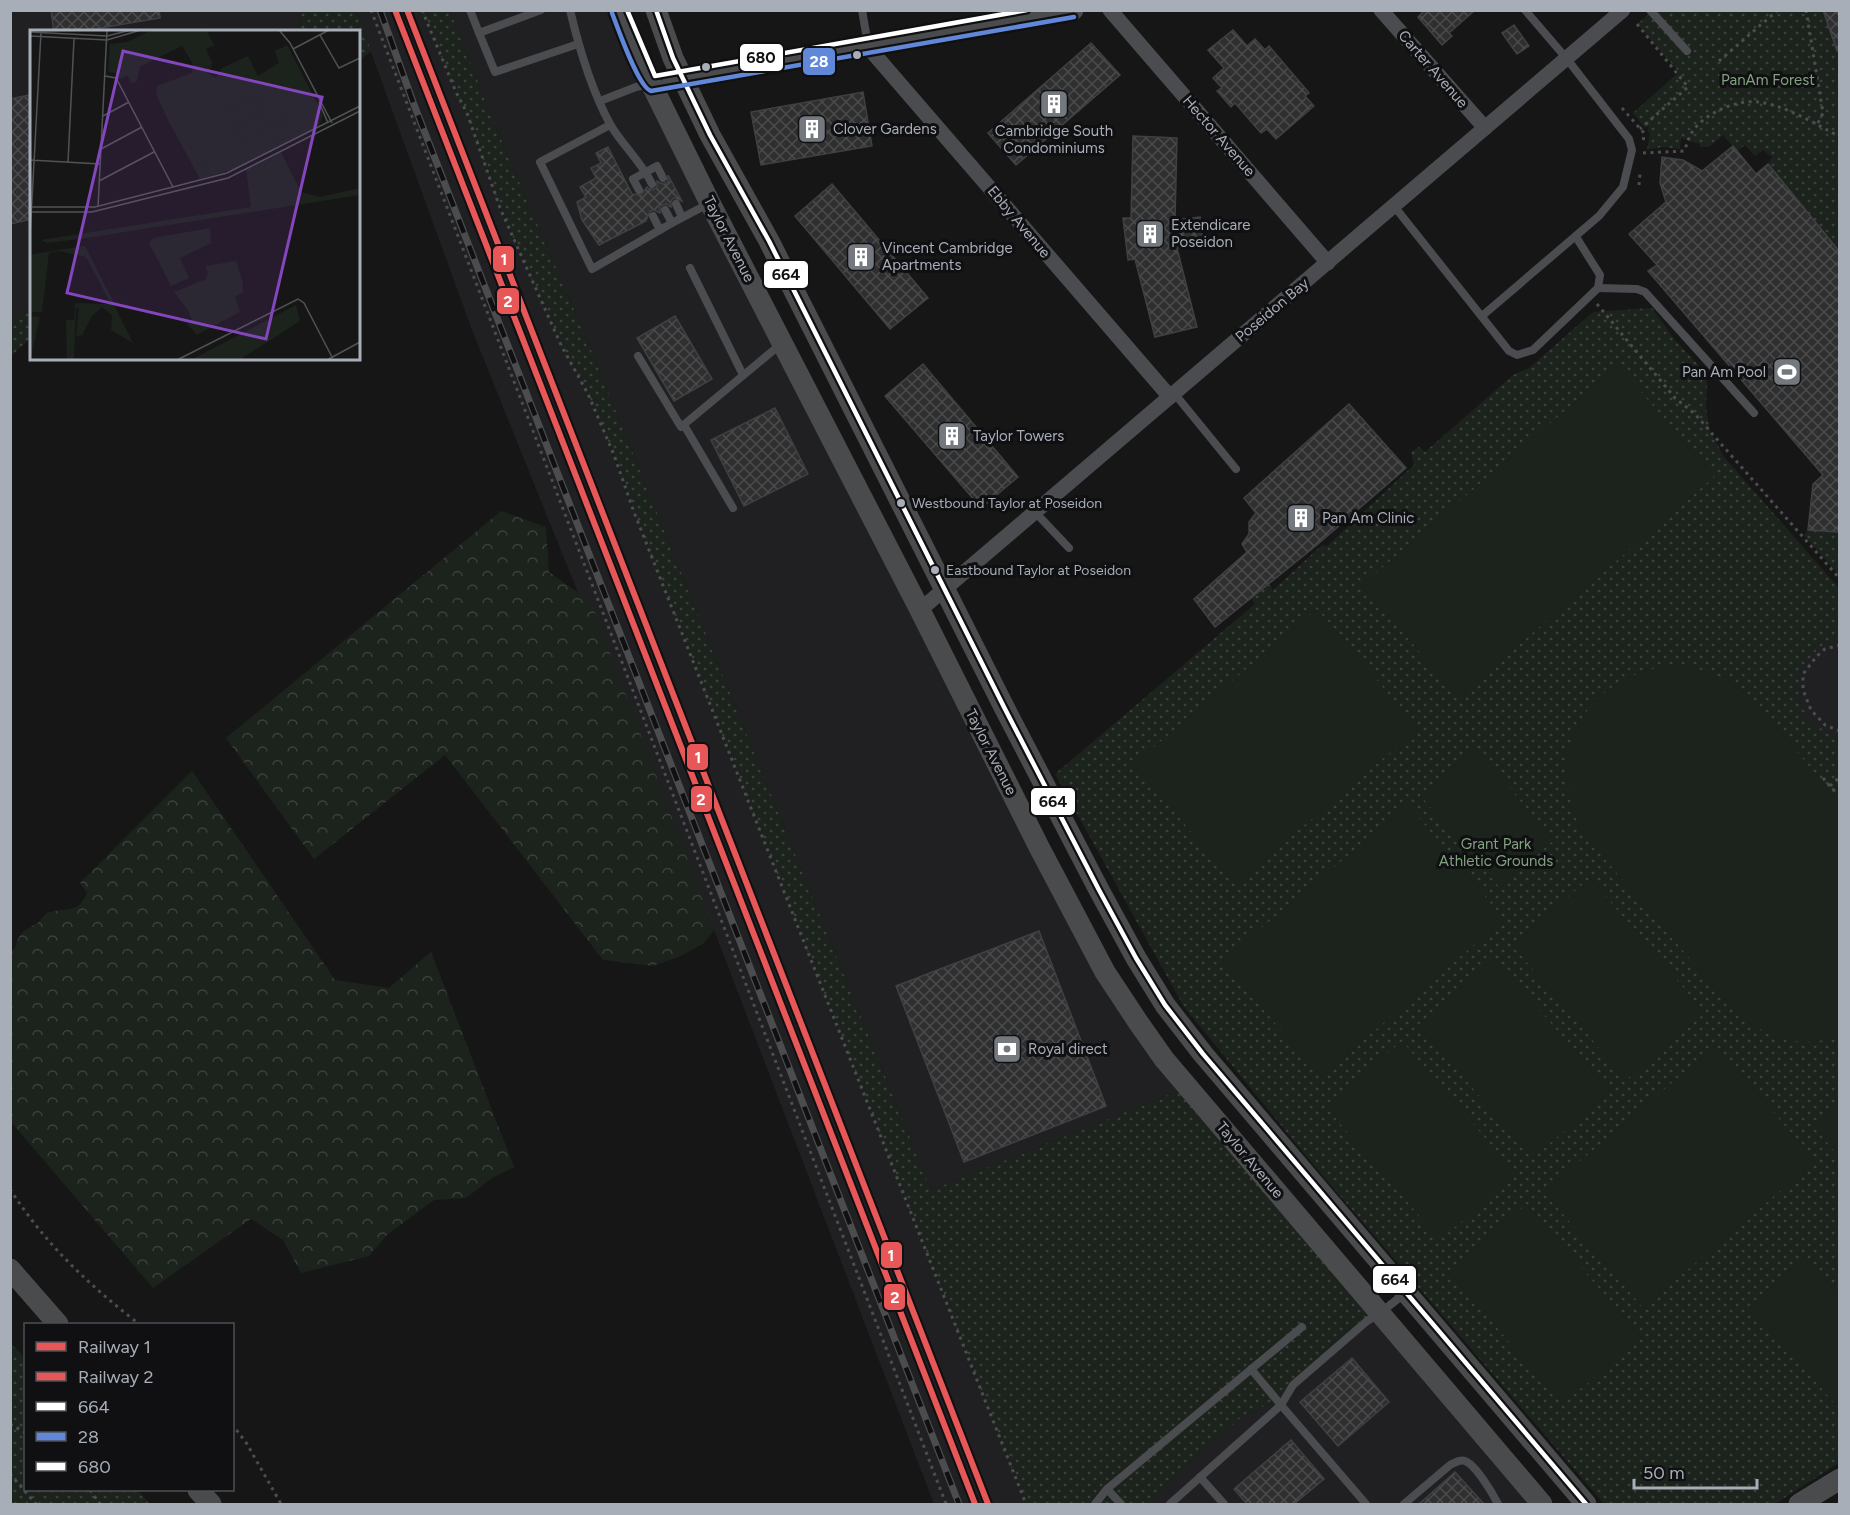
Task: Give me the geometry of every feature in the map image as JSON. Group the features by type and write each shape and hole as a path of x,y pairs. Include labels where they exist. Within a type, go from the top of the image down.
{"main road":[{"name":"Taylor Avenue","path":"619,10 631,42 710,203 920,610 1039,847 1120,997 1164,1059 1542,1504"},
{"name":"Taylor Avenue","path":"656,10 673,58 710,135 769,241 1099,890 1165,1005 1253,1115 1586,1504"},
{"path":"651,84 868,47 989,18 1073,10"},
{"path":"10,1269 57,1323"},
{"path":"1799,1504 1839,1479"},
{"path":"199,1491 211,1504"},
{"path":"1828,1504 1839,1495"}],"street":[{"name":"Hector Avenue","path":"1110,10 1328,262"},
{"name":"Carter Avenue","path":"1381,10 1485,128"},
{"name":"Poseidon Bay","path":"920,610 1623,10"},
{"name":"Ebby Avenue","path":"868,47 1075,289 1172,395"}],"lane":[{"path":"470,10 495,72 578,44"},
{"path":"479,33 541,10"},
{"path":"570,10 578,44 610,125 646,172 652,184"},
{"path":"862,10 868,47"},
{"path":"1482,316 1599,216 1623,187 1632,150 1629,139 1567,59 1525,10"},
{"path":"1650,10 1687,51"},
{"path":"600,101 636,87 651,84"},
{"path":"610,125 540,162 592,269 710,203"},
{"path":"639,190 633,179 657,166 663,178"},
{"path":"676,204 682,217"},
{"path":"1394,206 1509,351 1517,355 1533,350 1598,288 1600,275 1576,237"},
{"path":"665,210 672,223"},
{"path":"653,216 660,230"},
{"path":"690,268 743,375"},
{"path":"1598,288 1637,289 1645,292 1754,413"},
{"path":"638,356 681,427 782,343"},
{"path":"1172,395 1236,469"},
{"path":"684,425 733,508"},
{"path":"1035,512 1069,548"},
{"path":"1170,1504 1281,1405 1293,1385 1367,1321 1405,1293"},
{"path":"1095,1504 1107,1489 1302,1327"},
{"path":"1251,1369 1366,1504"},
{"path":"1404,1504 1450,1465 1464,1461 1471,1466 1492,1492 1498,1504"},
{"path":"1200,1477 1224,1504"},
{"path":"1107,1489 1121,1504"}],"path":[{"path":"371,10 946,1504"},
{"path":"422,10 467,113 500,208 561,345 577,371 603,428 1026,1504"},
{"path":"1719,61 1778,10"},
{"path":"1806,10 1823,113 1817,125"},
{"path":"1637,24 1688,87 1640,129"},
{"path":"1642,153 1684,151 1692,132 1709,114 1735,105 1758,102 1782,109 1839,137"},
{"path":"1597,304 1675,398 1709,429 1839,579"},
{"path":"1839,645 1825,649 1817,656 1803,674 1803,690 1811,710 1825,725 1839,731"},
{"path":"1830,786 1839,777"},
{"path":"1823,778 1837,794"},
{"path":"10,1189 28,1216 68,1263 107,1299 139,1323"},
{"path":"10,1424 24,1432"},
{"path":"234,1427 247,1444 281,1504"},
{"path":"10,1474 24,1490"},
{"path":"25,1491 36,1504"},
{"path":"91,1491 100,1504"}],"shaded area":[{"path":"11,11 301,11 299,30 30,30 30,309 11,326"},
{"path":"356,11 422,11 467,113 500,208 561,345 577,371 603,428 634,512 1026,1504 934,1504 714,930 472,330"},
{"path":"450,11 619,11 1039,847 1188,1087 931,1190 589,345 496,128"},
{"path":"1839,640 1839,738 1810,721 1799,701 1799,672 1817,650 1826,643"},
{"path":"1380,1313 1542,1504 1143,1504 1239,1419 1276,1400"}],"green space":[{"path":"301,11 356,11 371,51 360,60 360,30 299,30"},
{"path":"422,11 450,11 496,128 589,345 931,1190 1188,1087 1380,1313 1276,1400 1239,1419 1143,1504 1026,1504 634,512 614,455 588,394 561,345 500,208 467,113"},
{"name":"PanAm Forest","path":"1653,11 1839,11 1839,251 1768,164 1772,157 1763,150 1755,156 1745,145 1737,151 1723,135 1710,146 1700,147 1700,144 1681,138 1680,149 1662,147 1647,150 1650,133 1647,130 1649,128 1647,126 1645,128 1633,113 1679,72 1637,24"},
{"name":"Grant Park Athletic Grounds","path":"1652,308 1675,340 1704,371 1707,381 1706,408 1710,431 1724,457 1839,588 1839,640 1826,643 1817,650 1799,672 1799,701 1810,721 1839,738 1839,1463 1775,1504 1604,1504 1312,1163 1184,1007 1055,774 1255,604 1251,597 1269,584 1273,590 1322,545 1327,546 1414,465 1411,452 1419,447 1425,452 1513,375 1529,368 1593,312"},
{"path":"30,309 30,339 11,356 11,326"},
{"path":"1618,365 1714,477 1458,697 1362,585"},
{"path":"501,511 546,527 549,572 591,602 714,930 703,944 678,957 653,966 603,960 445,755 314,859 226,738"},
{"path":"1808,530 1839,532 1839,575 1804,535"},
{"path":"1317,609 1418,729 1235,884 1134,764"},
{"path":"1669,666 1691,667 1714,674 1752,698 1839,802 1839,1037 1809,1042 1785,1039 1762,1030 1737,1014 1580,830 1567,780 1570,744 1577,726 1600,696 1615,685 1632,676"},
{"path":"1475,748 1554,840 1499,887 1420,795"},
{"path":"192,771 335,980 389,988 431,952 514,1167 492,1178 466,1198 434,1200 387,1235 369,1256 301,1273 283,1240 251,1219 153,1288 11,1122 11,950 15,949 22,933 46,914 79,905 87,893 80,883"},
{"path":"1408,805 1504,919 1321,1077 1222,961"},
{"path":"1590,878 1705,1013 1626,1080 1512,945"},
{"path":"1494,958 1610,1091 1533,1158 1418,1025"},
{"path":"1402,1041 1516,1174 1440,1240 1325,1106"},
{"path":"1716,1045 1815,1161 1643,1308 1544,1192"},
{"path":"1839,1100 1839,1157 1812,1124"},
{"path":"1526,1204 1641,1337 1563,1404 1448,1271"},
{"path":"1805,1256 1839,1295 1840,1401 1835,1404 1749,1306"},
{"path":"10,1342 24,1358 24,1491 138,1491 150,1504 11,1504"}],"building":[{"path":"51,10 159,10 160,18 89,30 54,30"},
{"path":"1425,10 1475,10 1449,33 1452,36 1442,45 1418,17"},
{"path":"1823,10 1839,10 1839,50 1837,51"},
{"path":"1514,25 1529,46 1517,54 1502,33"},
{"path":"1233,30 1247,46 1255,39 1265,50 1269,46 1309,93 1305,96 1314,106 1276,139 1267,129 1261,133 1235,103 1231,107 1217,91 1222,88 1213,78 1224,68 1208,50"},
{"name":"Cambridge South Condominiums","path":"1091,43 1120,75 1016,165 988,133"},
{"name":"Clover Gardens","path":"863,92 872,146 761,165 751,112"},
{"path":"29,95 30,98 30,219 10,224 10,99"},
{"name":"Extendicare Poseidon","path":"1133,136 1177,138 1175,220 1200,217 1203,244 1177,248 1197,327 1155,337 1135,259 1128,260 1123,218 1131,218"},
{"name":"Pan Am Pool","path":"1733,146 1756,174 1768,164 1839,251 1839,532 1808,530 1813,484 1823,475 1648,271 1657,265 1629,234 1666,202 1660,183 1662,157 1683,160 1702,171"},
{"path":"608,147 632,194 641,195 647,187 654,189 657,187 657,181 662,184 668,182 668,175 682,201 674,198 671,201 671,207 666,204 660,206 660,213 650,211 646,221 599,245 582,220 577,202 586,197 580,187 596,178 591,168 601,163 596,153"},
{"name":"Vincent Cambridge Apartments","path":"832,184 928,298 890,329 795,216"},
{"path":"675,316 712,379 674,401 637,338"},
{"name":"Taylor Towers","path":"923,364 1018,477 981,508 885,396"},
{"name":"Pan Am Clinic","path":"1349,404 1406,468 1318,544 1215,627 1194,599 1247,552 1242,544 1249,534 1249,522 1256,513 1244,498"},
{"path":"775,408 808,474 744,506 711,440"},
{"path":"1039,931 1106,1106 964,1162 896,986"},
{"path":"1352,1358 1389,1402 1338,1446 1300,1402"},
{"path":"1291,1440 1324,1479 1294,1504 1247,1504 1234,1489"},
{"path":"1455,1472 1484,1504 1419,1504"}],"railway":[{"path":"380,10 413,102 959,1504"}],"rail line":[{"name":"2","path":"395,10 975,1504"},
{"name":"1","path":"407,10 988,1504"}],"transit line":[{"name":"680","path":"627,10 655,76 1027,10"},
{"name":"664","path":"656,10 673,58 710,135 769,241 1099,890 1165,1005 1203,1054 1586,1504"},
{"name":"28","path":"612,13 635,69 640,79 651,91 1074,17"}],"place":[{"name":"Cambridge South Condominiums","path":"1054,104"},
{"name":"Clover Gardens","path":"812,129"},
{"name":"Extendicare Poseidon","path":"1150,234"},
{"name":"Vincent Cambridge Apartments","path":"861,257"},
{"name":"Pan Am Pool","path":"1787,372"},
{"name":"Taylor Towers","path":"952,436"},
{"name":"Westbound Taylor at Poseidon","path":"901,503"},
{"name":"Pan Am Clinic","path":"1301,518"},
{"name":"Eastbound Taylor at Poseidon","path":"935,570"},
{"name":"Royal direct","path":"1007,1049"}]}
